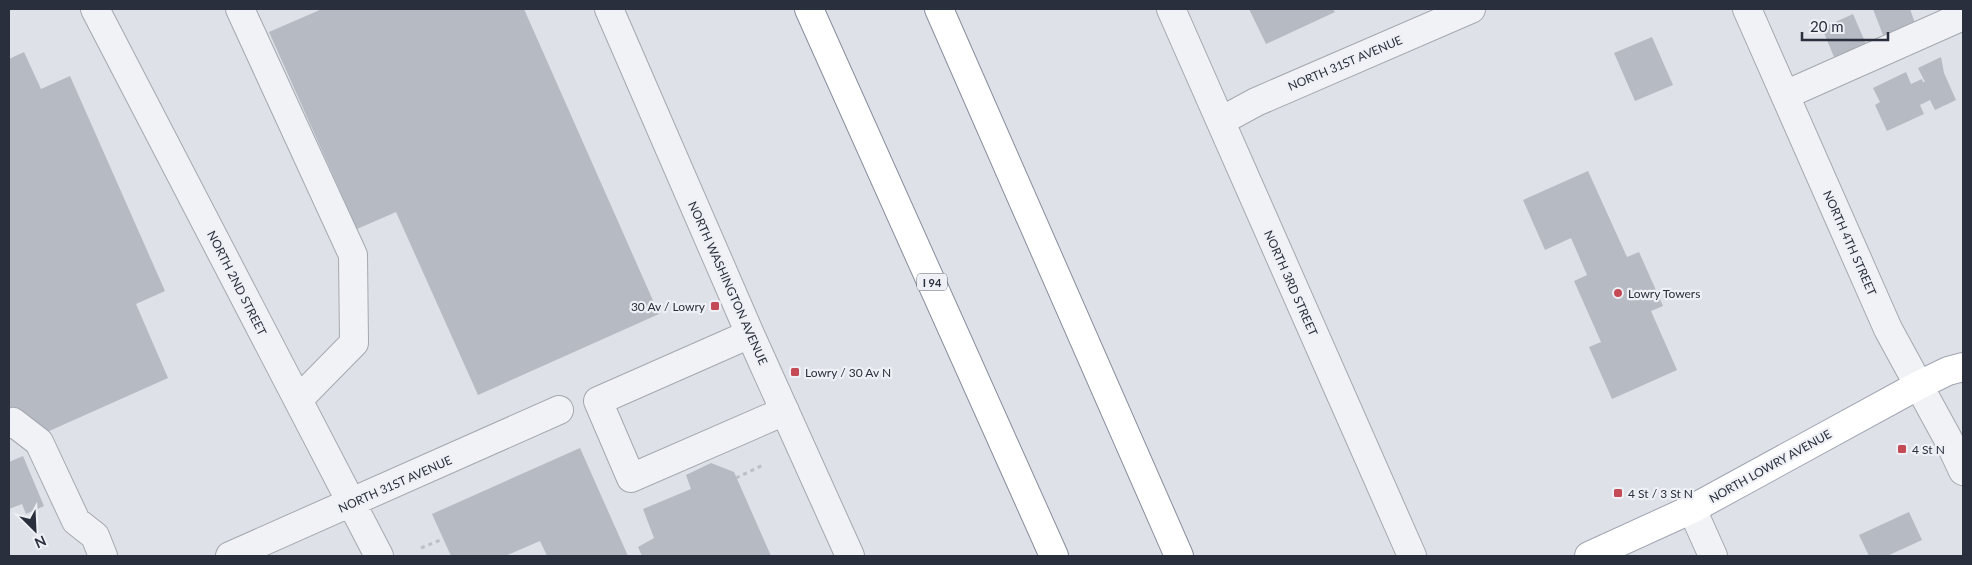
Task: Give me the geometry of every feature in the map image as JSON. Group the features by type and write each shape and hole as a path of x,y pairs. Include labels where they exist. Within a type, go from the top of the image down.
{"main road":[{"name":"I 94","path":"809,9 1054,556"},
{"path":"939,9 1179,556"},
{"name":"NORTH LOWRY AVENUE","path":"1589,556 1692,509 1958,365"}],"street":[{"name":"NORTH 2ND STREET","path":"95,9 379,556"},
{"path":"240,9 353,255 354,343 298,400"},
{"name":"NORTH WASHINGTON AVENUE","path":"609,9 750,334 850,556"},
{"name":"NORTH 3RD STREET","path":"1171,9 1412,556"},
{"name":"NORTH 31ST AVENUE","path":"1221,121 1256,102 1471,9"},
{"name":"NORTH 4TH STREET","path":"1747,9 1888,329 1963,471"},
{"path":"1785,95 1963,16"},
{"path":"750,334 598,401 631,478 785,411"},
{"name":"NORTH 31ST AVENUE","path":"230,556 559,410"},
{"path":"9,424 13,422 39,442 76,521 99,546"},
{"path":"1692,509 1713,556"}],"path":[{"path":"736,478 764,465"},
{"path":"421,548 443,539"}],"building":[{"path":"322,9 524,9 659,314 478,395 396,212 357,229 269,32"},
{"path":"1249,9 1333,9 1335,12 1266,44"},
{"path":"1873,9 1910,9 1915,23 1883,35"},
{"path":"1853,14 1866,44 1834,57 1822,28"},
{"path":"1652,37 1673,85 1635,101 1614,53"},
{"path":"24,52 41,89 70,76 165,291 136,304 168,378 47,432 9,406 9,59"},
{"path":"1941,57 1944,73 1956,100 1935,110 1930,100 1920,105 1924,114 1887,131 1875,105 1880,102 1873,88 1906,72 1911,84 1922,79 1925,82 1918,68"},
{"name":"Lowry Towers","path":"1588,171 1627,257 1639,252 1663,306 1651,311 1677,370 1612,399 1589,347 1601,342 1574,281 1587,275 1571,238 1545,250 1523,200"},
{"path":"580,448 628,556 547,556 540,541 505,556 451,556 432,514"},
{"path":"23,456 44,506 26,514 22,504 9,509 9,462"},
{"path":"711,463 734,472 771,556 642,556 638,547 654,538 643,509 691,489 686,475"},
{"path":"1909,512 1922,540 1887,556 1869,556 1859,535"}],"place":[{"name":"Lowry Towers","path":"1618,293"},
{"name":"30 Av / Lowry","path":"715,306"},
{"name":"Lowry / 30 Av N","path":"795,372"},
{"name":"4 St N","path":"1902,449"},
{"name":"4 St / 3 St N","path":"1618,493"}]}
